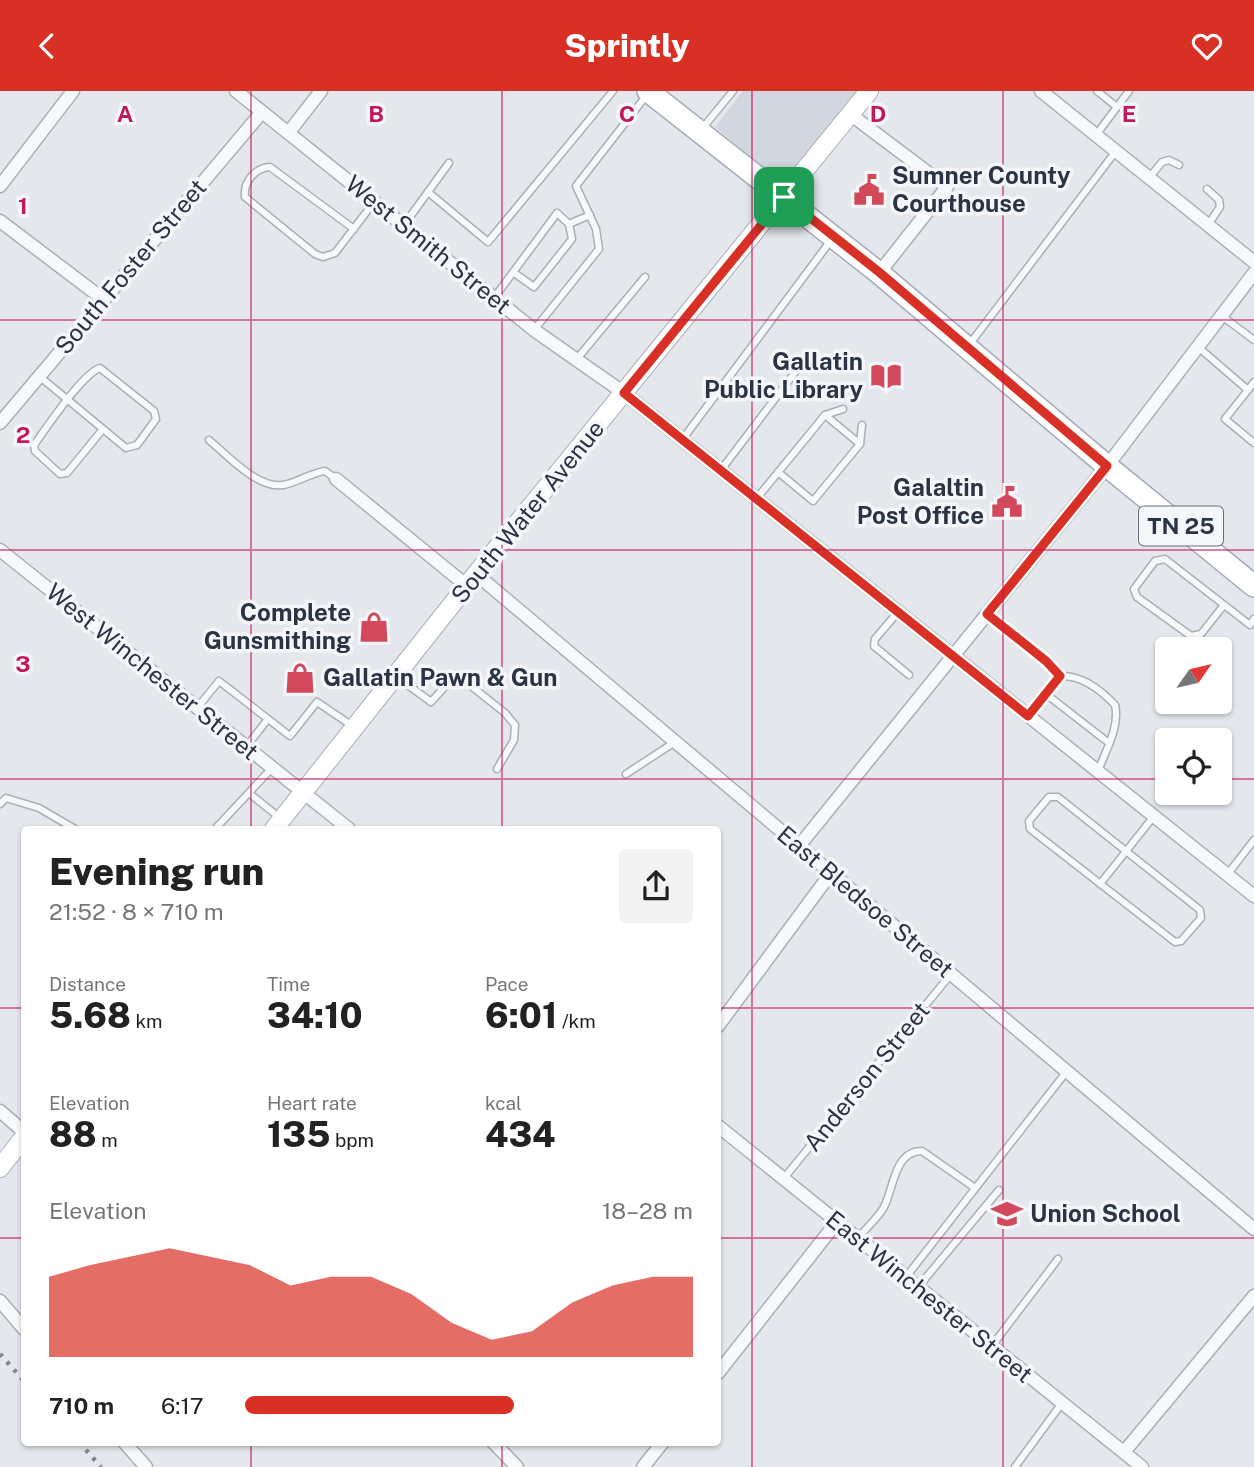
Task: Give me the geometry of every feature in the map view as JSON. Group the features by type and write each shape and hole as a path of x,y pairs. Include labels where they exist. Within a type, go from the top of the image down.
{"main road":[{"name":"TN 25","path":"649,91 879,272 1107,466 1254,586"},
{"name":"South Water Avenue","path":"278,824 472,580 869,91"},
{"path":"0,1168 21,1138"}],"street":[{"path":"0,186 73,91"},
{"name":"West Smith Street","path":"236,91 534,330 624,393 757,498 1254,896"},
{"path":"289,132 321,91"},
{"path":"1042,91 1254,263"},
{"name":"South Foster Street","path":"0,423 262,112"},
{"path":"850,114 947,187 879,272"},
{"path":"0,221 103,299"},
{"path":"799,846 1107,466 1254,273"},
{"name":"East Bledsoe Street","path":"336,479 472,580 675,742 1254,1229"},
{"name":"West Winchester Street","path":"0,550 303,793"},
{"path":"303,793 345,826"},
{"path":"721,1022 831,873"},
{"path":"0,1111 21,1131"},
{"name":"East Winchester Street","path":"721,1128 1142,1467"},
{"path":"721,1369 836,1223"},
{"path":"1124,1452 1254,1296"},
{"path":"0,1301 21,1326"},
{"path":"127,1446 145,1467"},
{"path":"497,1446 517,1467"},
{"path":"646,1466 660,1446"}],"lane":[{"path":"428,192 488,242 613,91"},
{"path":"534,330 599,249 596,229 576,186 649,91"},
{"path":"700,131 733,91"},
{"path":"1097,91 1117,107"},
{"path":"1096,135 1129,91"},
{"path":"967,347 1116,151"},
{"path":"1149,178 1162,162 1169,160 1179,165"},
{"path":"404,225 449,163"},
{"path":"354,229 270,167 256,171 244,187 245,197 323,257 335,253 354,229 375,201"},
{"path":"1207,189 1219,200 1220,207 1208,225"},
{"path":"494,298 513,272 557,213 569,224 572,239 534,287 513,272"},
{"path":"569,224 590,215"},
{"path":"682,440 834,236"},
{"path":"576,360 645,277"},
{"path":"1222,316 1254,340"},
{"path":"1198,347 1248,390"},
{"path":"721,470 799,367"},
{"path":"39,376 68,400 103,429 126,448 136,445 156,419 154,411 100,368 93,370 68,400 34,445 34,451 60,474 67,473 103,429"},
{"path":"1254,382 1225,419 1254,443"},
{"path":"757,498 825,415 843,409"},
{"path":"825,415 860,444"},
{"path":"778,472 813,501 860,444 862,425"},
{"path":"209,440 263,484 284,485 311,473 325,471 336,479"},
{"path":"1224,605 1201,634 1191,636 1137,597 1134,589 1155,561 1165,559 1250,625 1254,619"},
{"path":"898,612 875,639 874,646 909,675"},
{"path":"987,614 1046,661 1060,676 1076,677 1084,681 1115,705 1115,724 1098,771"},
{"path":"396,676 431,702 456,674 505,713 514,725 514,740 497,769"},
{"path":"1028,716 1060,676"},
{"path":"197,708 219,681 290,736 317,702 355,727"},
{"path":"1046,694 1109,743"},
{"path":"246,747 268,719"},
{"path":"626,774 675,742"},
{"path":"218,826 272,768"},
{"path":"249,793 278,824"},
{"path":"1049,797 1058,797 1127,851 1200,910 1201,918 1181,941 1175,942 1100,884 1030,829 1029,821 1049,797"},
{"path":"0,804 6,798 39,808 70,826"},
{"path":"1100,884 1154,816"},
{"path":"1227,875 1254,840"},
{"name":"Anderson Street","path":"783,1179 951,974"},
{"path":"905,1278 1066,1071"},
{"path":"856,1239 883,1210 902,1159 915,1151 922,1151 975,1188"},
{"path":"918,1288 999,1190"},
{"path":"992,1347 1058,1259"},
{"path":"1015,1467 1062,1403"}],"shaded area":[{"path":"743,91 859,91 784,184 715,127"}],"railway":[{"path":"0,1354 21,1378"},
{"path":"83,1446 101,1467"}],"place":[{"name":"Sumner County Courthouse","path":"869,190"},
{"name":"Gallatin Public Library","path":"886,376"},
{"name":"Galaltin Post Office","path":"1007,502"},
{"name":"Complete Gunsmithing","path":"374,627"},
{"name":"Gallatin Pawn & Gun","path":"300,678"},
{"name":"Union School","path":"1007,1214"}],"route":[{"path":"784,197 879,272 1107,466 987,614 1046,661 1060,676 1028,716 624,393 784,197"}]}
